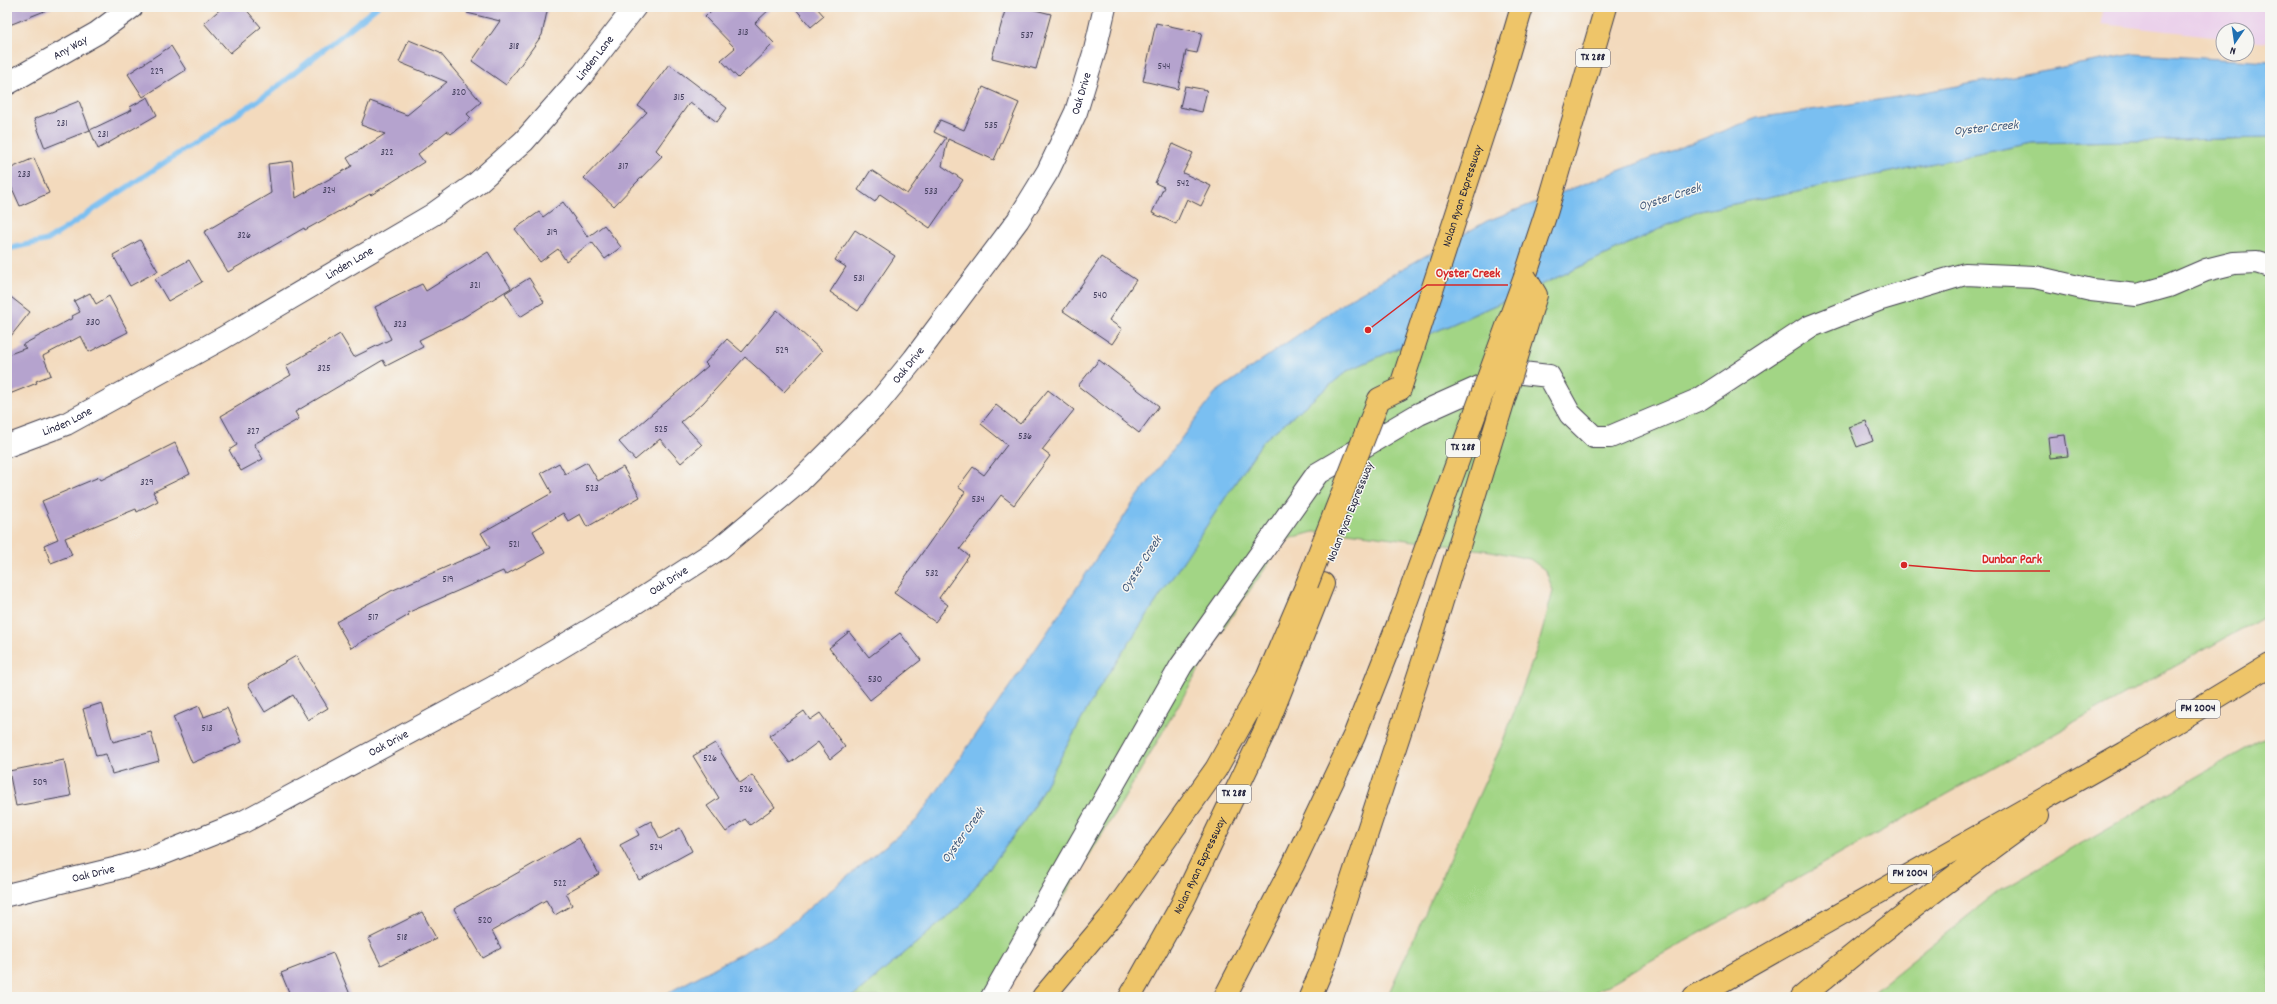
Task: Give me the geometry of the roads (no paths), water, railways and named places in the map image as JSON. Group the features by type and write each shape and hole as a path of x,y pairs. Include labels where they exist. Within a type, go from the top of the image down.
{"main road":[{"name":"Nolan Ryan Expressway","path":"1130,997 1182,904 1265,730 1379,399 1400,389 1501,78 1522,7"},
{"name":"TX 288","path":"1225,997 1293,865 1354,736 1400,619 1525,277 1578,108 1606,7"},
{"path":"1310,997 1325,962 1431,637 1536,294 1525,277"},
{"path":"1044,997 1112,915 1216,769 1315,584"},
{"name":"FM 2004","path":"1694,997 2126,752 2270,664"},
{"name":"FM 2004","path":"1802,997 1865,944 1943,884 2126,752"}],"street":[{"name":"Any Way","path":"7,84 97,33 132,7"},
{"name":"Linden Lane","path":"7,446 73,420 223,338 432,215 477,183 524,141 584,74 635,7"},
{"name":"Oak Drive","path":"7,895 152,858 243,822 494,687 632,605 720,548 799,482 878,403 914,359 1018,220 1048,171 1076,112 1095,50 1105,7"},
{"path":"992,997 1181,666 1317,474 1419,414 1513,372 1549,376 1570,414 1594,437 1610,437 1700,399 1809,327 1878,300 1965,274 2035,277 2091,290 2137,294 2169,286 2206,270 2234,263 2258,262 2270,266"}],"water":[{"path":"2135,54 2215,59 2215,62 2270,62 2270,138 2032,143 1695,212 1567,273 1347,371 1263,441 1100,686 1026,820 961,905 853,997 660,997 776,935 917,820 1046,634 1133,503 1215,393 1349,299 1487,221 1757,118 1891,98"}],"waterway":[{"path":"7,249 48,240 269,93 377,7"}],"place":[{"name":"Oyster Creek","path":"1368,330"},
{"name":"Dunbar Park","path":"1904,565"}]}
